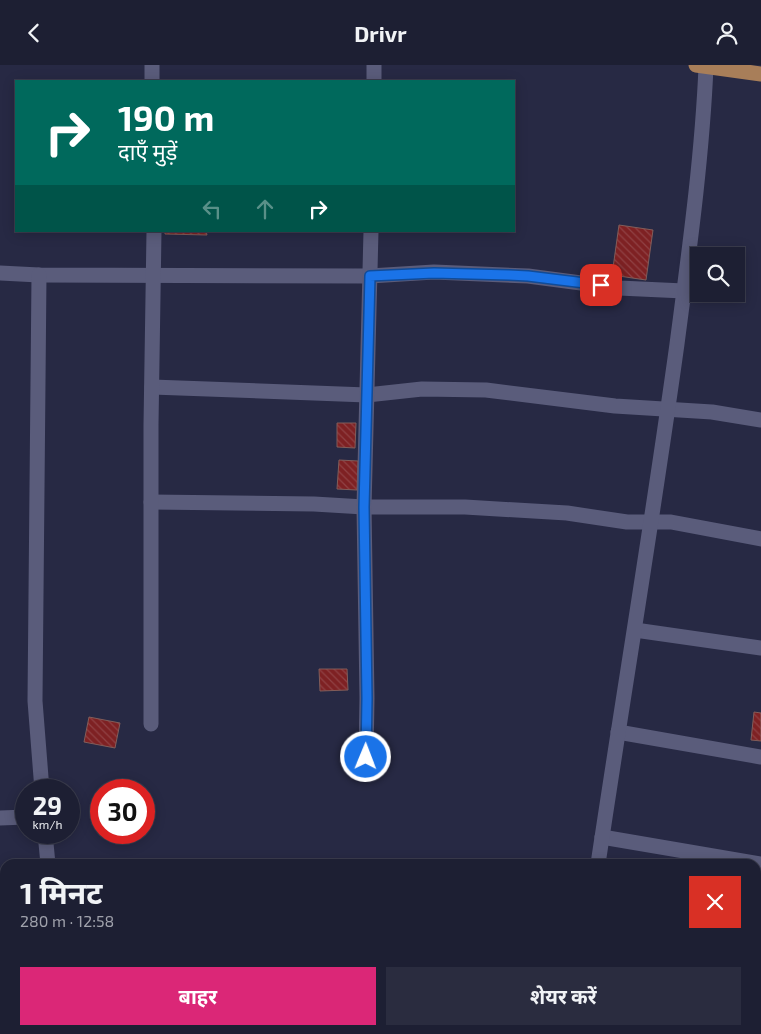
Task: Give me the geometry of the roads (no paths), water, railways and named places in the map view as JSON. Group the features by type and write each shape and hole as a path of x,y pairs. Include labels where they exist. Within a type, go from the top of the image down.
{"main road":[{"path":"701,66 761,74"}],"street":[{"path":"152,65 152,80"},
{"path":"374,65 374,80"},
{"path":"599,859 635,630 684,291 704,119 701,66"},
{"path":"151,724 154,232"},
{"path":"366,757 364,507 371,232"},
{"path":"0,273 38,275 370,276 434,273 528,276 620,288 684,291"},
{"path":"38,275 35,701 41,779"},
{"path":"152,387 367,395 422,389 486,390 614,406 712,412 761,421"},
{"path":"151,502 314,504 364,507 465,507 567,513 627,522 671,523 696,526 761,539"},
{"path":"635,630 761,648"},
{"path":"618,732 761,757"},
{"path":"0,819 15,818"},
{"path":"602,837 732,859"},
{"path":"46,844 48,859"}]}
